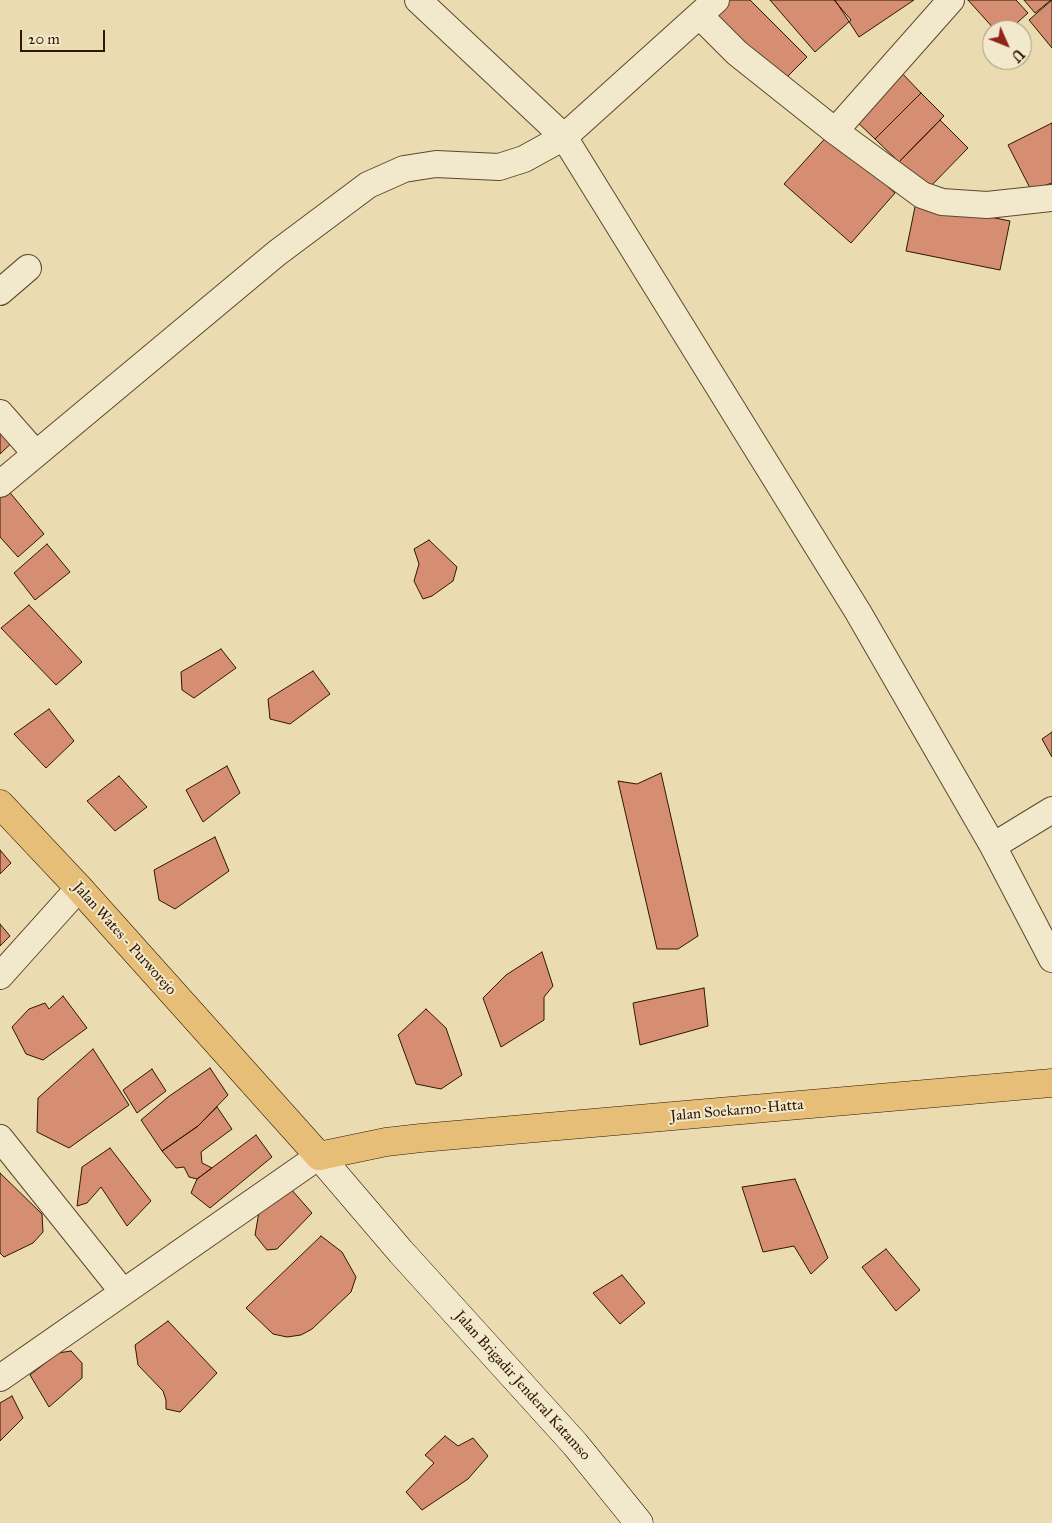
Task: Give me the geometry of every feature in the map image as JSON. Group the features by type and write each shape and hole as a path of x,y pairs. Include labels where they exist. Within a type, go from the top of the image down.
{"highway":[{"name":"Jalan Wates - Purworejo","path":"0,804 79,888 246,1077 319,1156"},
{"name":"Jalan Soekarno-Hatta","path":"319,1156 386,1142 421,1138 1052,1083"}],"main road":[{"name":"Jalan Brigadir Jenderal Katamso","path":"319,1156 401,1252 575,1444 639,1523"}],"street":[{"path":"418,0 564,137 858,612 993,846 1052,959"},
{"path":"835,132 951,0"},
{"path":"0,484 277,253 368,185 404,169 436,164 499,167 524,159 564,137 708,8 737,53 835,132 922,196 942,202 987,205 1052,198"},
{"path":"0,292 28,268"},
{"path":"0,413 36,454"},
{"path":"993,846 1052,810"},
{"path":"0,976 79,888"},
{"path":"0,1138 123,1292"},
{"path":"0,1378 319,1156"}],"building":[{"path":"722,0 750,0 807,57 778,86 707,14"},
{"path":"770,0 834,0 851,20 815,52"},
{"path":"835,0 914,0 859,37"},
{"path":"968,0 1016,0 1028,13 1020,20 986,20"},
{"path":"1024,0 1051,0 1035,13"},
{"path":"1052,0 1052,48 1032,24 1032,20 1029,20"},
{"path":"899,70 921,93 875,139 853,118"},
{"path":"921,93 944,116 899,162 875,139"},
{"path":"940,120 968,148 927,190 899,162"},
{"path":"1052,123 1052,183 1031,190 1008,145"},
{"path":"829,134 895,193 851,243 784,184"},
{"path":"916,202 1010,221 1000,270 906,251"},
{"path":"0,414 21,434 0,454"},
{"path":"7,489 44,534 18,557 0,537 0,494"},
{"path":"429,540 457,567 453,581 432,596 423,599 414,581 419,564 414,549"},
{"path":"47,544 70,572 35,600 14,573"},
{"path":"29,605 82,662 56,685 1,628"},
{"path":"221,649 236,668 194,698 182,690 181,672"},
{"path":"313,671 330,694 290,724 270,719 268,699"},
{"path":"49,709 74,741 46,768 14,734"},
{"path":"1052,732 1052,757 1042,739"},
{"path":"227,766 240,793 203,822 186,790"},
{"path":"661,773 698,936 678,949 657,949 618,781 637,784"},
{"path":"119,776 147,807 115,831 87,801"},
{"path":"215,837 229,871 175,909 159,900 154,870"},
{"path":"0,850 11,863 0,874"},
{"path":"0,924 10,936 0,946"},
{"path":"542,952 553,986 544,997 544,1020 501,1047 483,998 506,975"},
{"path":"704,988 708,1026 640,1045 633,1003"},
{"path":"63,996 87,1028 43,1060 26,1054 12,1027 29,1009 45,1003 49,1009"},
{"path":"426,1009 446,1028 462,1075 441,1089 416,1084 398,1035"},
{"path":"93,1049 129,1105 69,1148 37,1132 38,1098"},
{"path":"210,1068 228,1095 198,1126 162,1151 141,1120 168,1097"},
{"path":"152,1069 166,1091 137,1113 123,1090"},
{"path":"217,1107 232,1129 201,1152 202,1163 212,1168 197,1179 189,1177 184,1167 176,1168 162,1151 198,1126"},
{"path":"256,1135 272,1157 210,1208 191,1193 197,1179"},
{"path":"110,1148 151,1201 127,1226 101,1187 87,1203 77,1206 82,1167"},
{"path":"0,1173 42,1214 43,1232 33,1243 4,1257 0,1253"},
{"path":"795,1179 828,1258 811,1274 794,1246 763,1252 742,1187"},
{"path":"290,1188 312,1213 277,1249 267,1250 255,1235 259,1212"},
{"path":"321,1236 342,1252 356,1277 351,1292 312,1329 301,1335 287,1337 273,1334 246,1308"},
{"path":"886,1249 920,1290 896,1311 862,1267"},
{"path":"622,1275 645,1303 620,1324 593,1293"},
{"path":"168,1321 217,1373 180,1412 166,1409 163,1391 138,1365 135,1345"},
{"path":"71,1351 82,1363 82,1378 49,1407 30,1375 58,1353"},
{"path":"12,1396 23,1418 0,1441 0,1403"},
{"path":"445,1436 458,1446 473,1438 488,1456 468,1479 422,1510 406,1492 434,1463 425,1455"}]}
